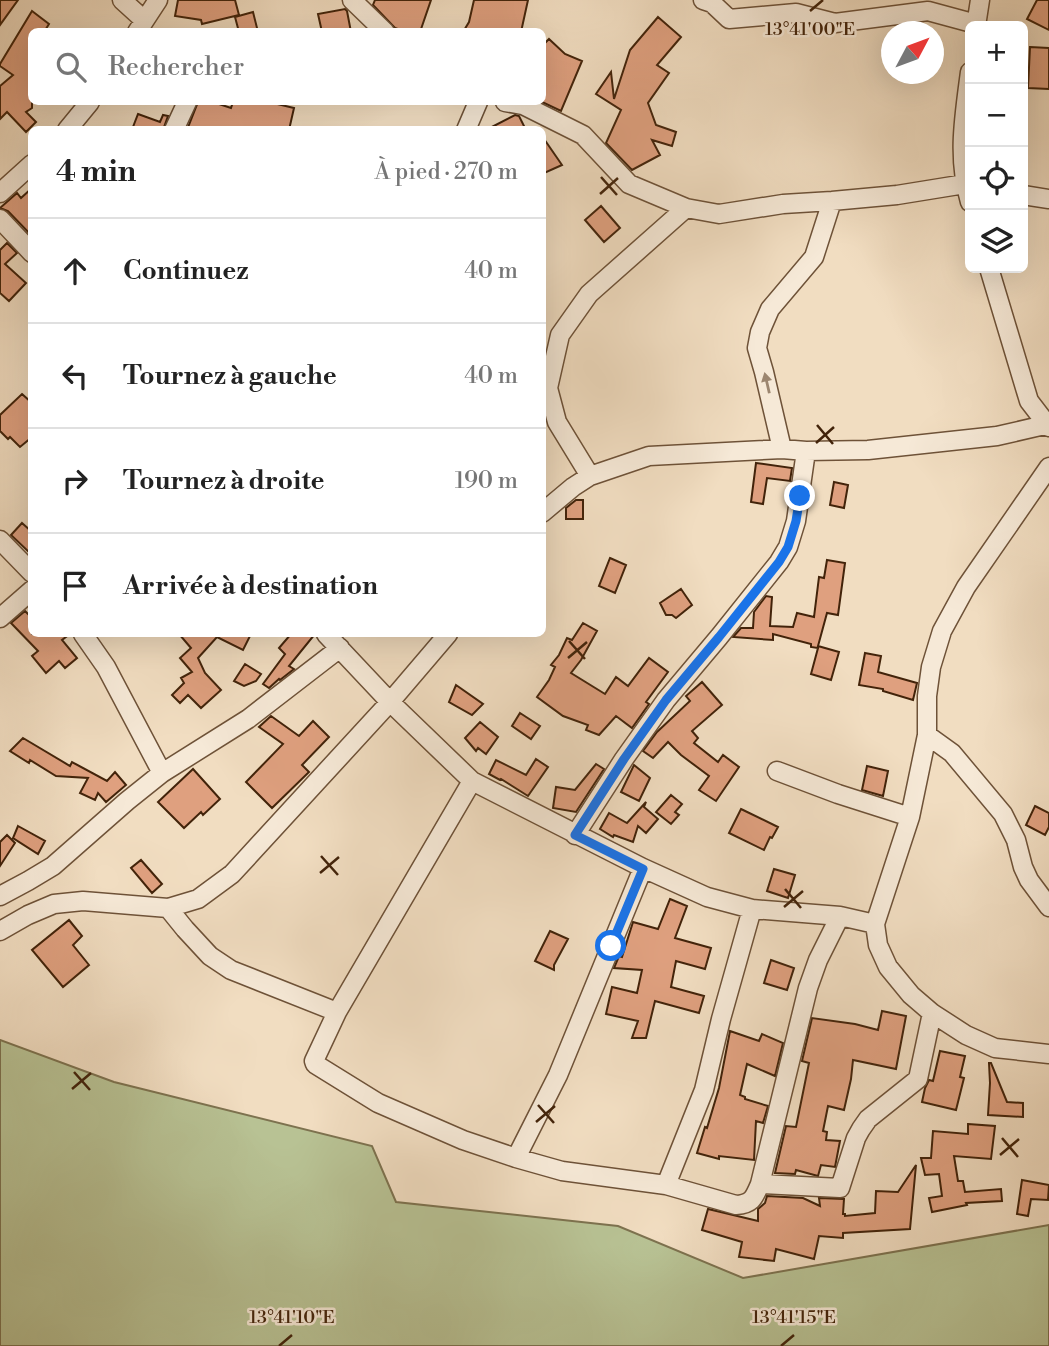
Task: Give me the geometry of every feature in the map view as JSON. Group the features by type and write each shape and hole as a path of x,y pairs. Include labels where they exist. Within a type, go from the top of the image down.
{"street":[{"path":"121,0 140,26 158,0"},
{"path":"352,0 381,28"},
{"path":"703,0 712,3 729,19 796,13 835,23 928,11 965,22"},
{"path":"977,21 980,0"},
{"path":"965,162 962,139 969,84"},
{"path":"70,126 87,105"},
{"path":"175,126 186,105"},
{"path":"468,126 477,105"},
{"path":"523,105 583,135 629,184 686,208 719,214 783,204 897,195 965,185"},
{"path":"0,192 28,168"},
{"path":"1028,196 1049,199"},
{"path":"782,449 757,348 760,332 770,309 814,257 832,201"},
{"path":"590,476 557,422 548,388 560,335 589,294 686,208"},
{"path":"0,219 28,249"},
{"path":"546,510 590,476 649,456 782,449 881,449 997,436 1048,425 1029,401 991,273"},
{"path":"575,835 666,700 779,562 788,547 796,521 806,451"},
{"path":"1049,467 967,587 942,631 931,667 926,735 909,817 875,924 878,945 888,967 911,995 932,1013 966,1035 995,1048 1049,1054"},
{"path":"0,540 28,569"},
{"path":"0,618 28,594"},
{"path":"85,637 106,667 162,773"},
{"path":"329,637 390,702 472,781 643,869 707,897 752,909 840,916 875,924"},
{"path":"0,930 54,904 83,901 168,908 198,898 232,874 390,702 445,637"},
{"path":"0,896 52,866 162,773 248,719 340,648"},
{"path":"926,735 952,753 1003,814 1016,840 1029,880 1049,906"},
{"path":"777,771 909,817"},
{"path":"472,781 337,1012 314,1061 319,1067 378,1103 463,1140 562,1171 666,1185 736,1205 746,1205 754,1198 760,1184 802,1007 818,960 840,916"},
{"path":"516,1158 558,1075 643,869"},
{"path":"168,908 210,956 231,970 337,1012"},
{"path":"666,1185 704,1090 752,909"},
{"path":"760,1184 840,1188 856,1138 868,1119 918,1079 932,1013"}],"green space":[{"path":"0,1040 114,1082 372,1146 396,1202 618,1226 743,1278 1049,1225 1049,1346 0,1346"}],"building":[{"path":"0,0 18,0 0,25"},
{"path":"178,0 235,0 239,15 202,24 201,20 175,16"},
{"path":"375,0 431,0 421,28 395,28 373,5"},
{"path":"474,0 528,0 522,28 465,28"},
{"path":"1037,0 1049,0 1049,30 1027,19"},
{"path":"345,9 350,28 321,28 318,14"},
{"path":"32,11 49,24 46,28 28,28 28,105 32,105 32,108 26,112 36,122 28,126 26,132 7,112 0,119 0,86 13,75 0,64"},
{"path":"253,12 257,28 238,28 235,17"},
{"path":"658,17 681,37 657,65 669,73 648,103 656,125 676,132 672,146 652,140 660,155 632,170 606,143 621,110 596,94 611,72 614,99 630,50"},
{"path":"549,39 565,54 582,61 561,111 546,104 546,42"},
{"path":"1030,47 1049,48 1049,89 1028,88"},
{"path":"197,105 222,105 231,108 232,105 282,105 294,108 290,126 189,126"},
{"path":"138,114 160,122 163,115 168,116 164,126 133,126"},
{"path":"515,115 519,116 524,126 494,126"},
{"path":"546,142 562,165 546,172"},
{"path":"28,192 28,232 8,211 0,208 17,193 21,198"},
{"path":"601,206 620,228 604,242 585,220"},
{"path":"7,243 17,253 5,264 26,283 9,301 0,293 0,250"},
{"path":"22,394 28,399 28,440 20,447 10,437 8,439 0,431 0,415"},
{"path":"756,463 792,468 790,481 767,478 763,504 751,502"},
{"path":"834,482 848,485 844,508 830,505"},
{"path":"576,500 583,500 583,519 566,519 566,508"},
{"path":"22,523 28,528 28,551 11,535"},
{"path":"610,558 626,565 615,593 599,586"},
{"path":"827,560 845,563 838,615 827,613 818,646 839,652 831,680 811,674 818,648 811,647 811,644 773,634 773,640 733,637 741,628 753,628 754,612 766,596 772,597 770,626 793,627 797,613 814,617 819,577 824,578"},
{"path":"681,589 692,605 676,618 666,615 660,603"},
{"path":"25,611 28,614 28,637 66,637 62,640 77,658 65,668 59,661 46,673 32,656 38,651 11,623"},
{"path":"583,623 597,631 571,673 605,694 616,677 628,686 649,658 668,672 646,702 649,704 632,728 616,716 599,735 586,730 588,725 563,716 537,697 549,680 555,667 551,665 567,638 572,640"},
{"path":"182,637 217,637 198,658 205,673 221,690 201,708 188,695 180,703 172,695 184,683 181,678 192,672 180,658 191,648"},
{"path":"217,637 250,637 243,650"},
{"path":"288,637 313,637 289,666 294,669 269,688 263,684 285,654 279,648"},
{"path":"865,653 881,656 878,672 917,683 913,700 883,689 859,685"},
{"path":"245,664 261,674 256,681 244,686 234,681"},
{"path":"702,682 722,705 692,731 698,738 694,743 718,762 723,755 739,767 716,801 699,790 709,776 668,742 653,758 643,751 657,732 690,701 686,696"},
{"path":"456,685 483,704 472,715 449,702"},
{"path":"520,713 540,726 531,739 512,726"},
{"path":"271,716 299,736 313,721 329,737 302,765 309,772 272,808 246,782 283,744 259,727"},
{"path":"480,722 498,737 486,754 478,748 476,751 465,738"},
{"path":"23,738 70,766 72,762 107,781 115,772 126,785 106,802 98,793 95,800 80,793 88,778 56,776 10,751"},
{"path":"536,759 548,767 528,796 489,774 496,760 526,775"},
{"path":"596,764 604,769 576,812 553,808 556,787 575,790"},
{"path":"634,765 650,778 639,801 621,792"},
{"path":"867,766 888,771 883,796 862,790"},
{"path":"193,769 220,799 184,828 158,802"},
{"path":"671,795 682,804 675,812 679,815 671,824 656,812"},
{"path":"646,802 644,807 658,819 646,833 638,826 633,842 614,835 613,837 600,829 609,813 627,823"},
{"path":"1035,806 1049,813 1049,827 1045,835 1026,825"},
{"path":"741,809 778,827 764,850 729,833"},
{"path":"18,826 45,841 38,854 13,838"},
{"path":"7,835 15,843 0,866 0,842"},
{"path":"141,860 162,884 152,893 131,868"},
{"path":"774,869 795,875 788,898 767,891"},
{"path":"670,899 687,906 675,938 711,948 705,969 676,961 671,987 704,996 699,1013 655,1001 646,1038 632,1038 638,1021 606,1014 612,987 637,993 642,970 614,968 619,956 622,957 633,922 658,929"},
{"path":"69,920 82,936 73,945 89,965 63,987 32,950"},
{"path":"550,931 568,939 554,970 535,961"},
{"path":"771,960 794,968 787,990 764,983"},
{"path":"882,1011 906,1016 896,1069 853,1060 844,1110 828,1106 823,1131 827,1132 826,1140 840,1141 835,1167 821,1165 818,1176 796,1170 795,1174 775,1173 786,1126 796,1127 809,1063 802,1061 812,1018 878,1030"},
{"path":"730,1031 759,1041 762,1034 783,1043 775,1076 747,1064 740,1095 768,1106 763,1123 756,1121 754,1160 719,1156 719,1159 697,1153 719,1088"},
{"path":"940,1051 965,1056 960,1077 964,1078 956,1110 922,1102 929,1080 933,1081"},
{"path":"989,1063 1007,1102 1023,1103 1023,1117 988,1115"},
{"path":"968,1124 995,1126 991,1159 954,1156 958,1181 963,1181 965,1192 1001,1189 1002,1201 966,1203 967,1205 932,1212 929,1198 942,1196 939,1174 925,1175 921,1158 931,1158 933,1131 968,1134"},
{"path":"916,1165 910,1229 843,1233 843,1238 819,1236 814,1259 776,1249 774,1261 739,1257 742,1242 702,1230 708,1209 758,1221 758,1209 765,1203 767,1196 803,1198 820,1206 819,1198 844,1199 845,1216 875,1213 876,1191 898,1192"},
{"path":"1022,1180 1049,1185 1048,1200 1031,1199 1028,1216 1017,1214"}],"route":[{"path":"611,946 643,869 575,835 666,700 779,562 788,547 800,496"}]}
